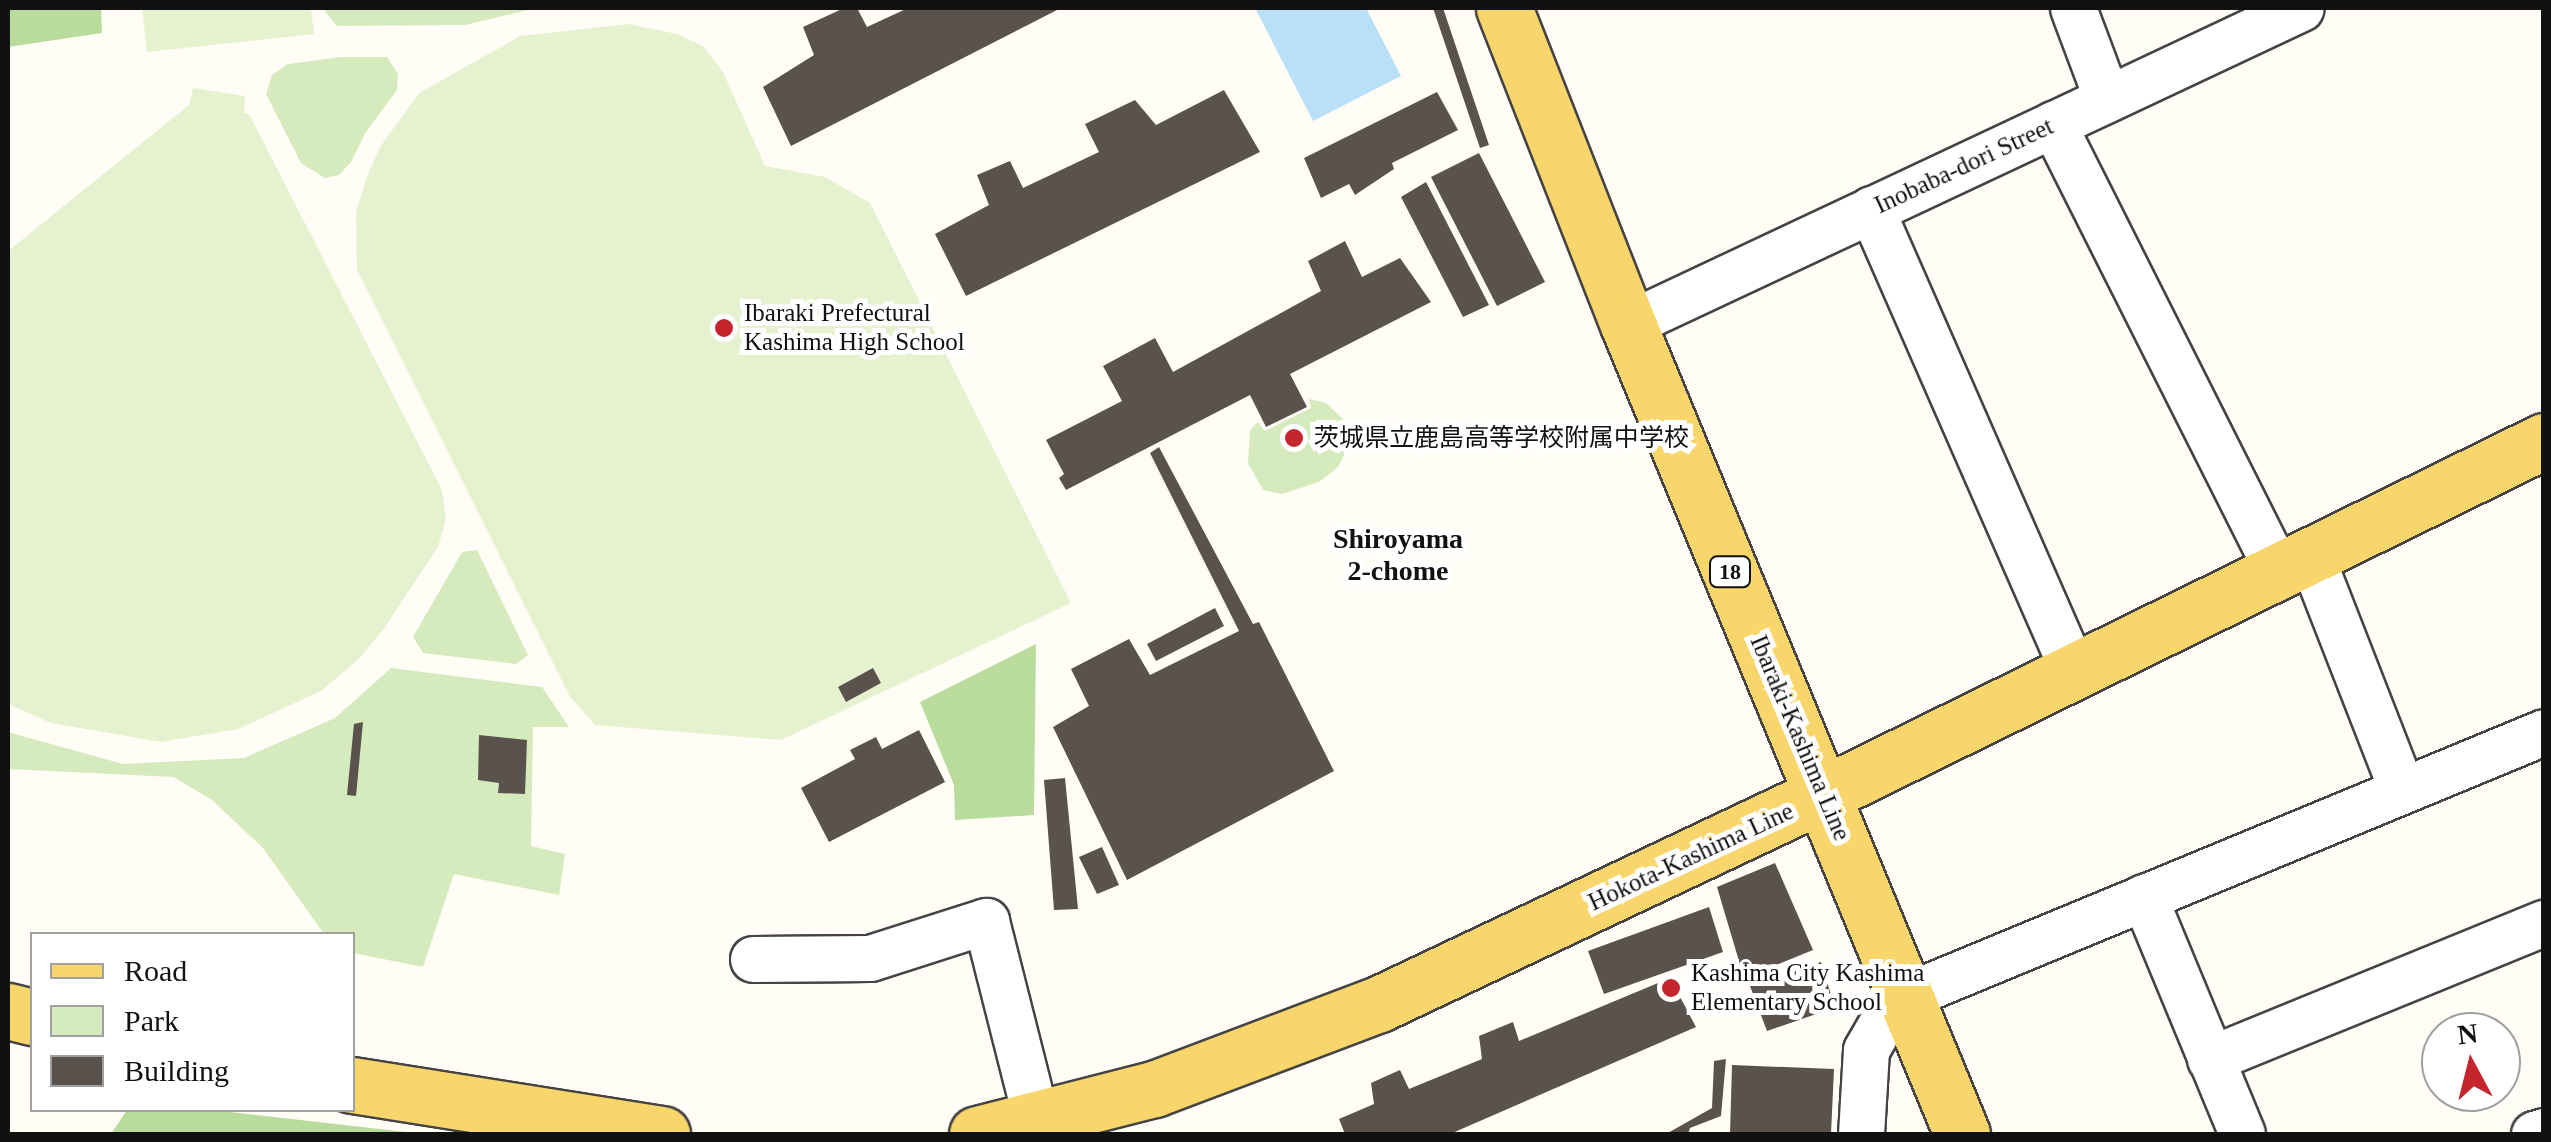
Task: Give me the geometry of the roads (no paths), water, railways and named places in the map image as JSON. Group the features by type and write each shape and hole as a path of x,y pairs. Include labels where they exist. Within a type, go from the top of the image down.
{"main road":[{"name":"Ibaraki-Kashima Line","path":"1504,8 1628,324 1962,1134"},
{"name":"Hokota-Kashima Line","path":"977,1134 1037,1122 1154,1089 1378,1004 1824,794 2544,440"},
{"path":"355,1085 662,1134"}],"street":[{"path":"2073,8 2107,99"},
{"name":"Inobaba-dori Street","path":"1628,324 2301,8"},
{"path":"2053,124 2293,562 2402,790"},
{"path":"1871,209 2073,670"},
{"path":"1861,1134 1866,1050 1882,1019 1906,996 2544,732"},
{"path":"2144,897 2242,1134"},
{"path":"753,959 870,958 986,921 1037,1122"},
{"path":"2210,1058 2544,923"},
{"path":"2534,1134 2544,1131"}],"water":[{"path":"1255,8 1366,8 1401,76 1313,121"}],"place":[{"name":"Ibaraki Prefectural Kashima High School","path":"724,328"},
{"name":"茨城県立鹿島高等学校附属中学校","path":"1294,438"},
{"name":"Kashima City Kashima Elementary School","path":"1671,988"}],"district":[{"name":"Shiroyama 2-chome","path":"1398,555"}]}
